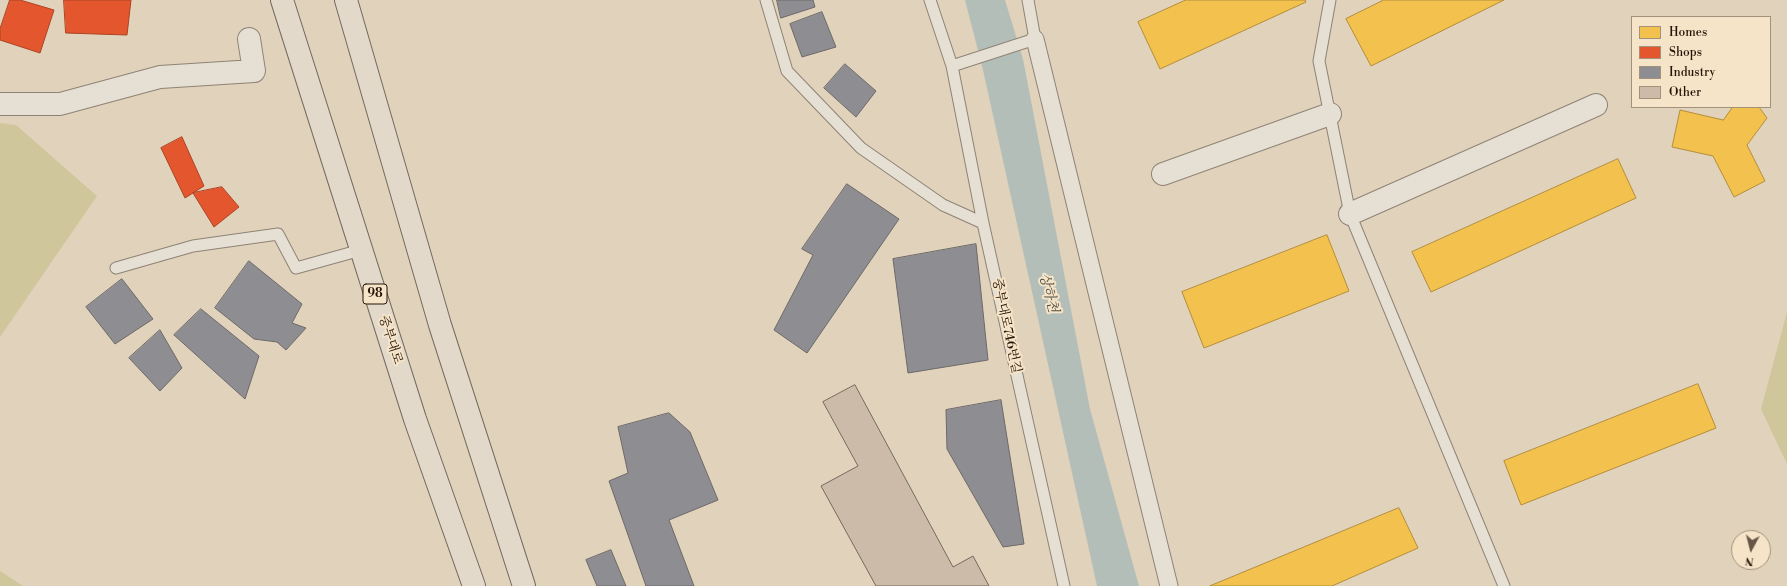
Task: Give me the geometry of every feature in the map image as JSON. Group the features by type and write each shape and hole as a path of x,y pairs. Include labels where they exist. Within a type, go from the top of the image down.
{"main road":[{"name":"중부대로","path":"282,0 415,419 474,586"},
{"path":"346,0 440,326 524,586"}],"street":[{"path":"1036,39 1169,586"},
{"path":"0,104 60,104 160,77 254,71 249,40"},
{"path":"1350,214 1596,105"},
{"path":"1163,174 1330,114"}],"lane":[{"path":"766,0 787,71 861,148 943,205 983,223"},
{"name":"중부대로746번길","path":"930,0 952,66 983,223 1064,586"},
{"path":"952,66 1036,39 1028,0"},
{"path":"1330,0 1319,61 1350,214 1504,586"},
{"path":"116,268 193,246 278,234 296,268 361,250"}],"shaded area":[{"path":"0,123 16,125 97,196 0,337"},
{"path":"1787,312 1787,464 1761,409"},
{"path":"0,571 23,586 0,586"}],"water":[{"name":"상하천","path":"965,0 1005,0 1023,59 1090,409 1139,586 1097,586 983,70"}],"building: Homes":[{"path":"1186,0 1305,0 1306,2 1160,69 1138,22"},
{"path":"1384,0 1504,0 1371,66 1346,19"},
{"path":"1732,108 1760,108 1767,118 1747,145 1765,181 1734,197 1713,156 1672,147 1680,110 1723,120"},
{"path":"1618,159 1636,198 1431,292 1412,252"},
{"path":"1327,235 1349,291 1204,348 1182,292"},
{"path":"1698,384 1716,428 1521,505 1504,461"},
{"path":"1399,508 1418,548 1332,586 1210,586"}],"building: Shops":[{"path":"10,0 20,0 54,10 40,53 0,40 0,29"},
{"path":"64,0 131,0 127,35 66,33"},
{"path":"182,137 204,186 185,198 161,148"},
{"path":"222,187 239,207 214,227 193,193"}],"building: Industry":[{"path":"777,0 813,0 815,7 781,18"},
{"path":"822,12 836,47 802,57 790,24"},
{"path":"845,64 876,91 856,117 824,88"},
{"path":"847,184 899,219 807,353 774,330 813,255 802,249"},
{"path":"976,244 988,360 908,373 893,259"},
{"path":"249,261 302,304 292,323 306,328 286,350 277,342 254,339 215,308"},
{"path":"122,279 153,319 115,344 86,307"},
{"path":"201,309 259,356 245,399 174,335"},
{"path":"160,330 182,368 160,391 129,358"},
{"path":"1001,400 1024,544 1003,547 947,449 946,410"},
{"path":"669,413 690,432 718,500 669,520 694,586 646,586 609,481 628,473 618,427"},
{"path":"611,550 626,586 597,586 586,560"}],"building: Other":[{"path":"855,385 953,567 973,556 989,586 876,586 821,486 858,466 823,402"}]}
